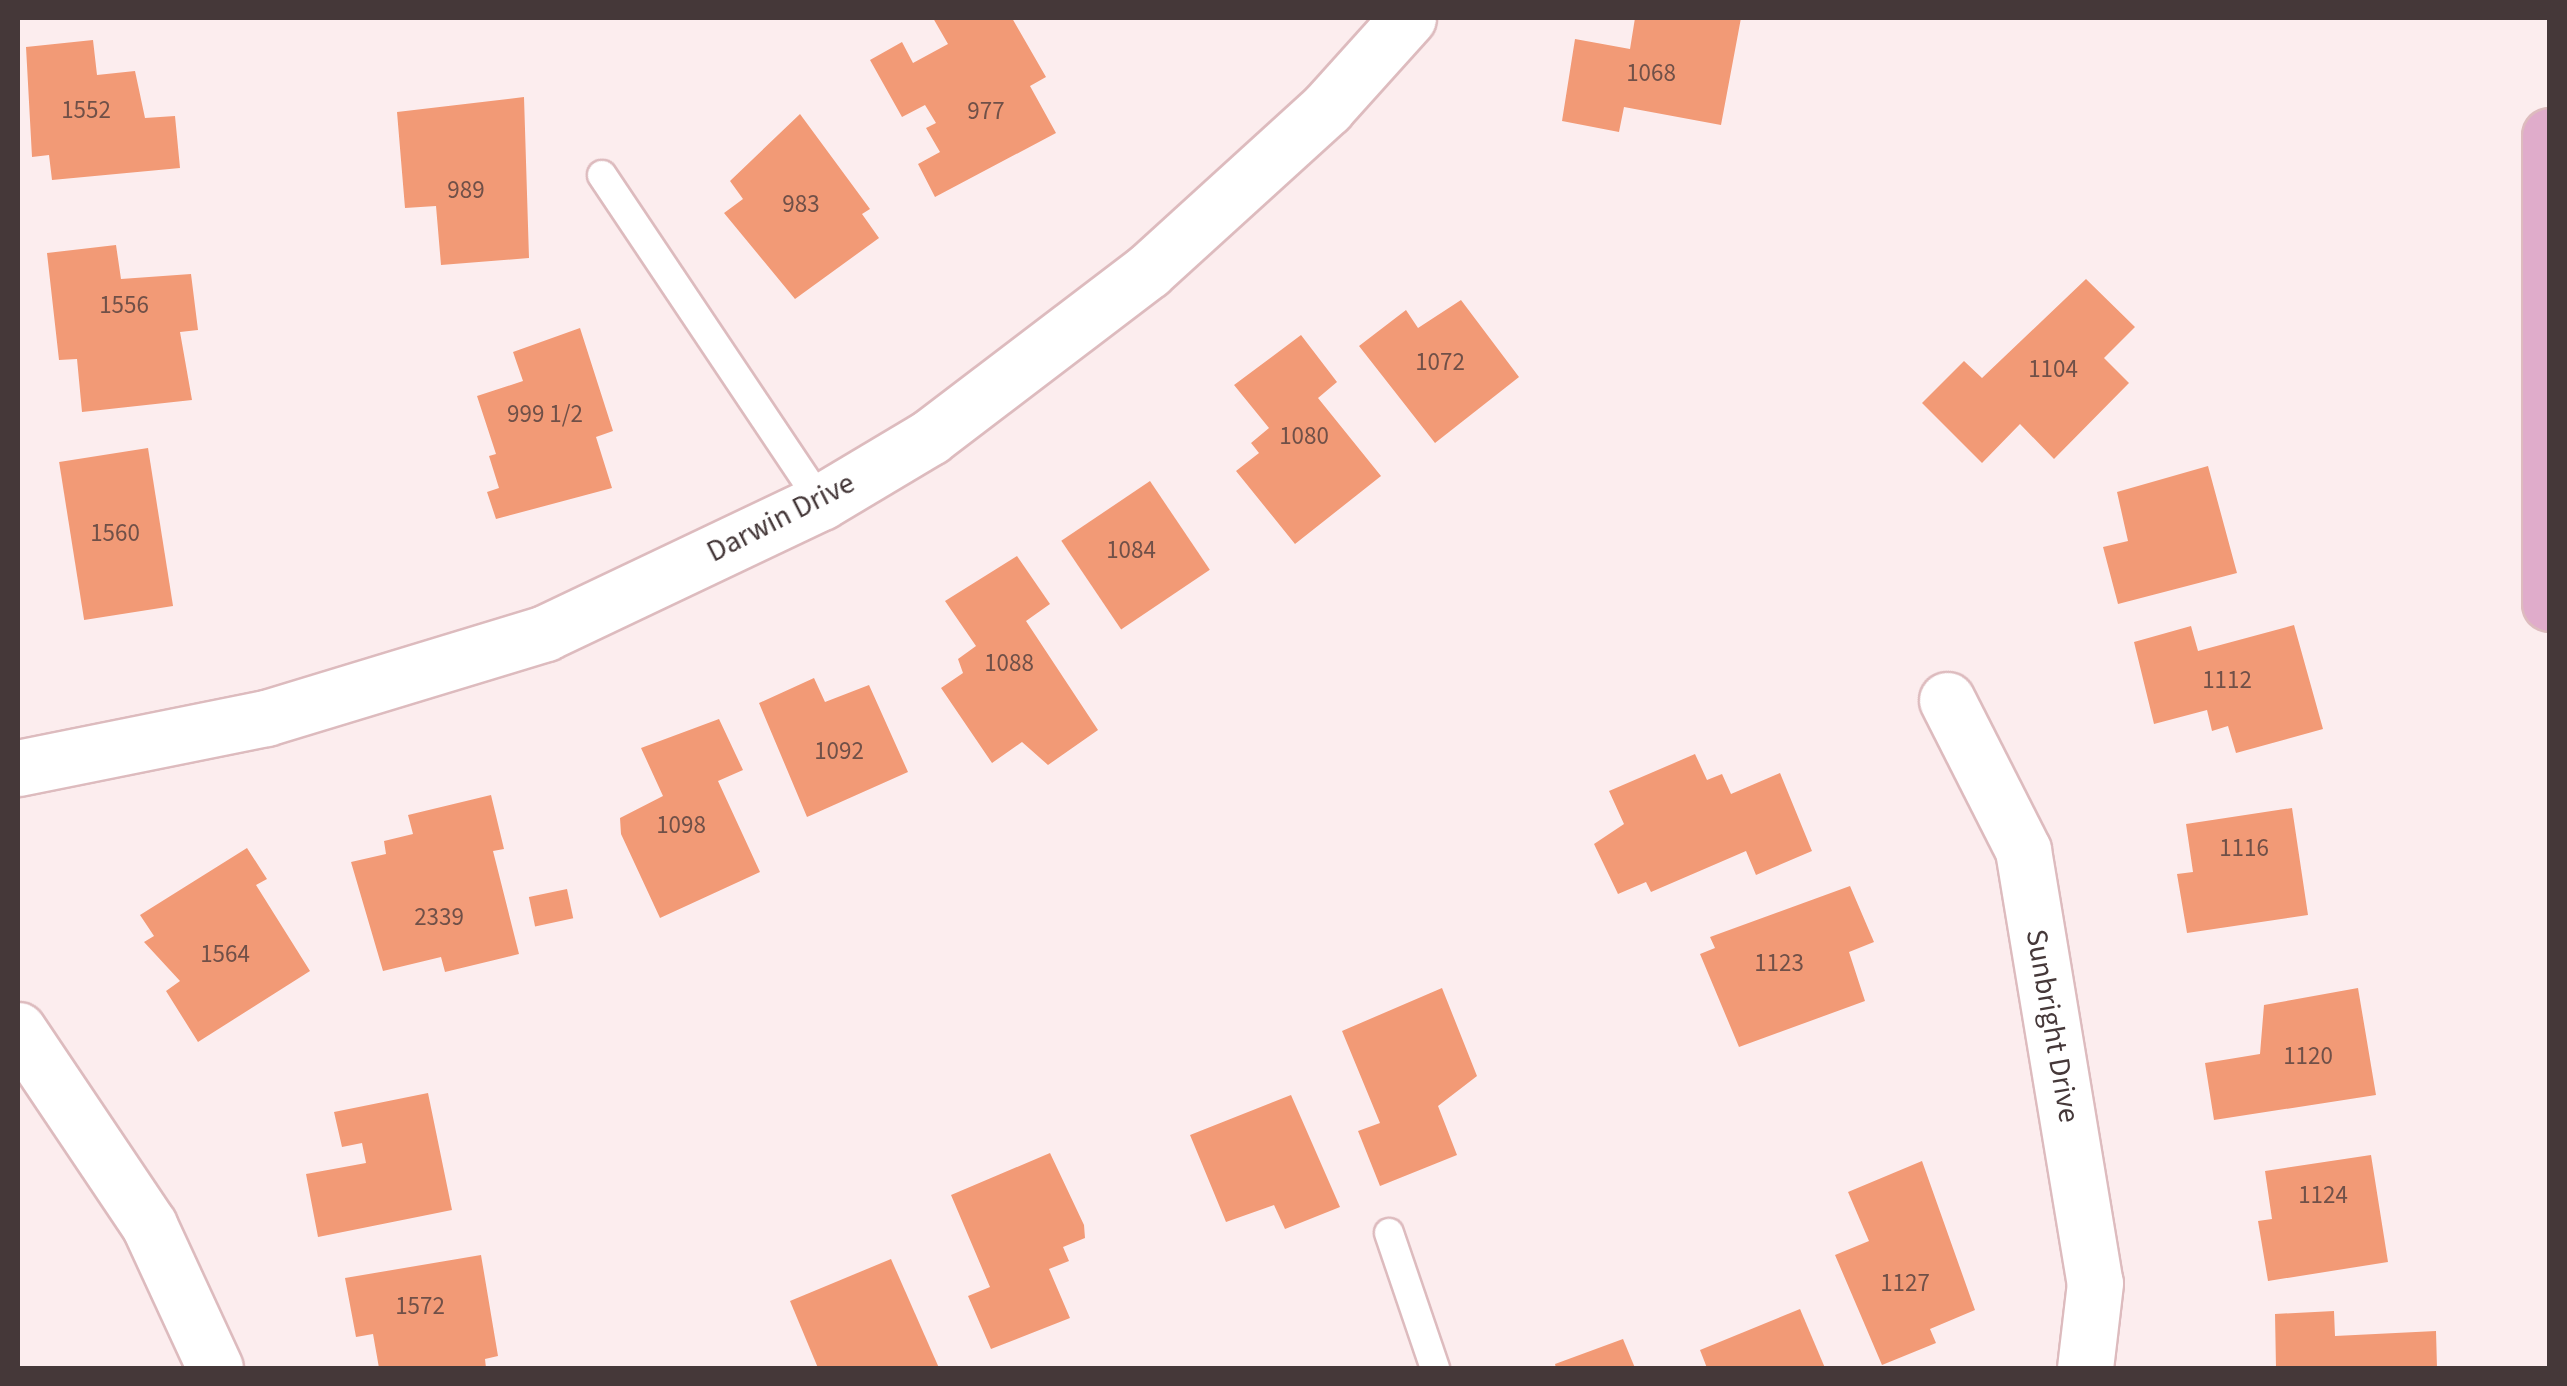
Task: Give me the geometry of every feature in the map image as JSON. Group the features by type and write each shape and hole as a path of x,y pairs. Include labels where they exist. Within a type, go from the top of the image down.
{"main road":[{"path":"2550,136 2550,603"}],"street":[{"name":"Darwin Drive","path":"18,768 266,718 545,633 821,502 930,436 1148,271 1326,108 1408,18"},
{"name":"Sunbright Drive","path":"1948,700 2023,850 2095,1282 2085,1368"},
{"path":"18,1030 149,1225 215,1368"}],"lane":[{"path":"602,175 821,502"},
{"path":"1389,1233 1436,1368"}],"building":[{"path":"933,18 1012,18 1046,77 1030,86 1056,133 935,197 918,164 940,152 926,128 936,123 925,105 902,117 870,60 902,42 913,63 948,44"},
{"path":"1635,18 1741,18 1721,125 1624,107 1619,132 1562,121 1575,39 1630,49"},
{"path":"93,40 97,75 135,71 145,118 175,116 180,168 52,180 49,155 32,157 26,47"},
{"path":"524,97 529,258 441,265 436,206 405,208 397,112"},
{"path":"800,114 870,209 862,214 879,238 795,299 724,213 743,199 730,181"},
{"path":"116,245 121,279 191,274 198,330 180,332 192,400 82,412 77,359 59,360 47,253"},
{"path":"2086,279 2135,327 2104,358 2129,383 2054,459 2020,424 1982,463 1922,403 1964,361 1982,378"},
{"path":"1461,300 1519,377 1435,443 1359,346 1406,310 1418,328"},
{"path":"580,328 613,431 596,437 612,488 496,519 487,492 499,488 489,456 496,454 477,396 523,381 513,352"},
{"path":"1301,335 1337,382 1318,398 1381,476 1295,544 1236,471 1259,453 1251,443 1269,428 1234,385"},
{"path":"148,448 173,606 84,620 59,462"},
{"path":"2208,466 2237,573 2118,604 2103,547 2128,541 2117,492"},
{"path":"1150,481 1210,570 1121,630 1061,541"},
{"path":"1017,556 1050,604 1026,621 1098,730 1048,765 1022,742 992,763 941,688 963,673 958,659 976,646 945,601"},
{"path":"2294,625 2323,729 2236,753 2228,726 2212,731 2207,710 2154,724 2134,642 2191,626 2198,651"},
{"path":"814,678 825,702 869,685 908,772 807,817 759,703"},
{"path":"719,719 743,770 718,781 760,872 660,918 621,834 620,818 663,796 641,748"},
{"path":"1695,754 1707,780 1722,774 1731,794 1780,773 1812,851 1756,875 1746,851 1651,892 1646,882 1618,894 1594,844 1624,824 1609,791"},
{"path":"491,795 504,849 493,851 519,954 445,972 441,957 383,971 351,862 386,854 384,841 413,834 408,815"},
{"path":"2292,808 2308,915 2187,933 2177,874 2193,872 2186,824"},
{"path":"247,848 267,879 256,885 310,971 198,1042 166,991 180,981 144,942 154,936 140,915"},
{"path":"1850,886 1874,942 1849,952 1865,1001 1739,1047 1700,954 1715,948 1710,937"},
{"path":"567,889 573,918 535,926 529,897"},
{"path":"1442,988 1477,1076 1438,1106 1457,1155 1380,1186 1358,1131 1380,1123 1342,1031"},
{"path":"2358,988 2376,1095 2214,1120 2205,1063 2260,1054 2264,1005"},
{"path":"428,1093 452,1210 318,1237 306,1174 366,1163 362,1143 342,1147 334,1112"},
{"path":"1291,1095 1340,1207 1285,1229 1274,1205 1226,1222 1190,1135"},
{"path":"1050,1153 1084,1225 1085,1238 1063,1247 1069,1261 1049,1269 1070,1318 991,1349 968,1296 990,1287 951,1195"},
{"path":"2371,1155 2388,1262 2268,1281 2258,1221 2272,1219 2265,1171"},
{"path":"1922,1161 1975,1310 1930,1329 1936,1343 1882,1365 1835,1255 1869,1241 1848,1192"},
{"path":"481,1255 498,1356 485,1359 486,1368 379,1368 373,1334 356,1337 345,1278"},
{"path":"891,1259 939,1368 818,1368 790,1301"},
{"path":"1800,1309 1825,1368 1707,1368 1700,1350"},
{"path":"2334,1311 2335,1336 2436,1331 2437,1368 2276,1368 2275,1314"},
{"path":"1623,1339 1635,1368 1556,1368 1555,1364"}]}
